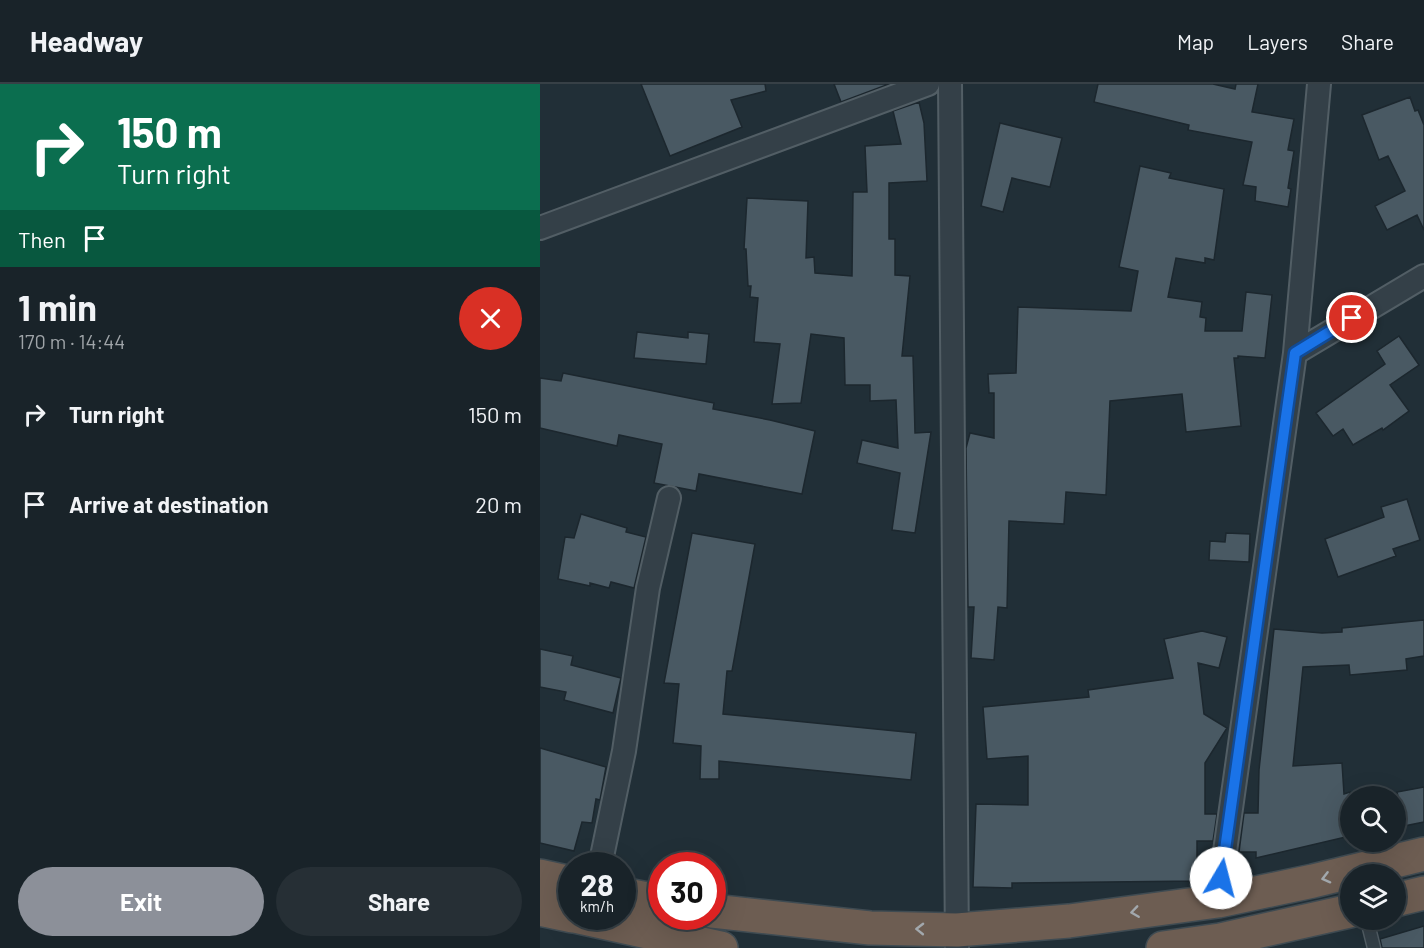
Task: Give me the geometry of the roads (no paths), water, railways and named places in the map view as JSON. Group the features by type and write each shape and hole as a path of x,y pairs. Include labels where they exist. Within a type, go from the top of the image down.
{"highway":[{"path":"726,913 957,939 1218,901 1424,854"},
{"path":"540,876 558,880"},
{"path":"1406,897 1424,893"},
{"path":"540,909 558,913"},
{"path":"1163,948 1265,935 1340,914"},
{"path":"636,930 721,948"}],"street":[{"path":"540,228 928,84"},
{"path":"950,84 957,939"},
{"path":"1218,901 1295,353 1319,84"},
{"path":"1295,353 1424,276"},
{"path":"603,852 624,751 648,588 669,498"}],"lane":[{"path":"1370,930 1374,948"}]}
